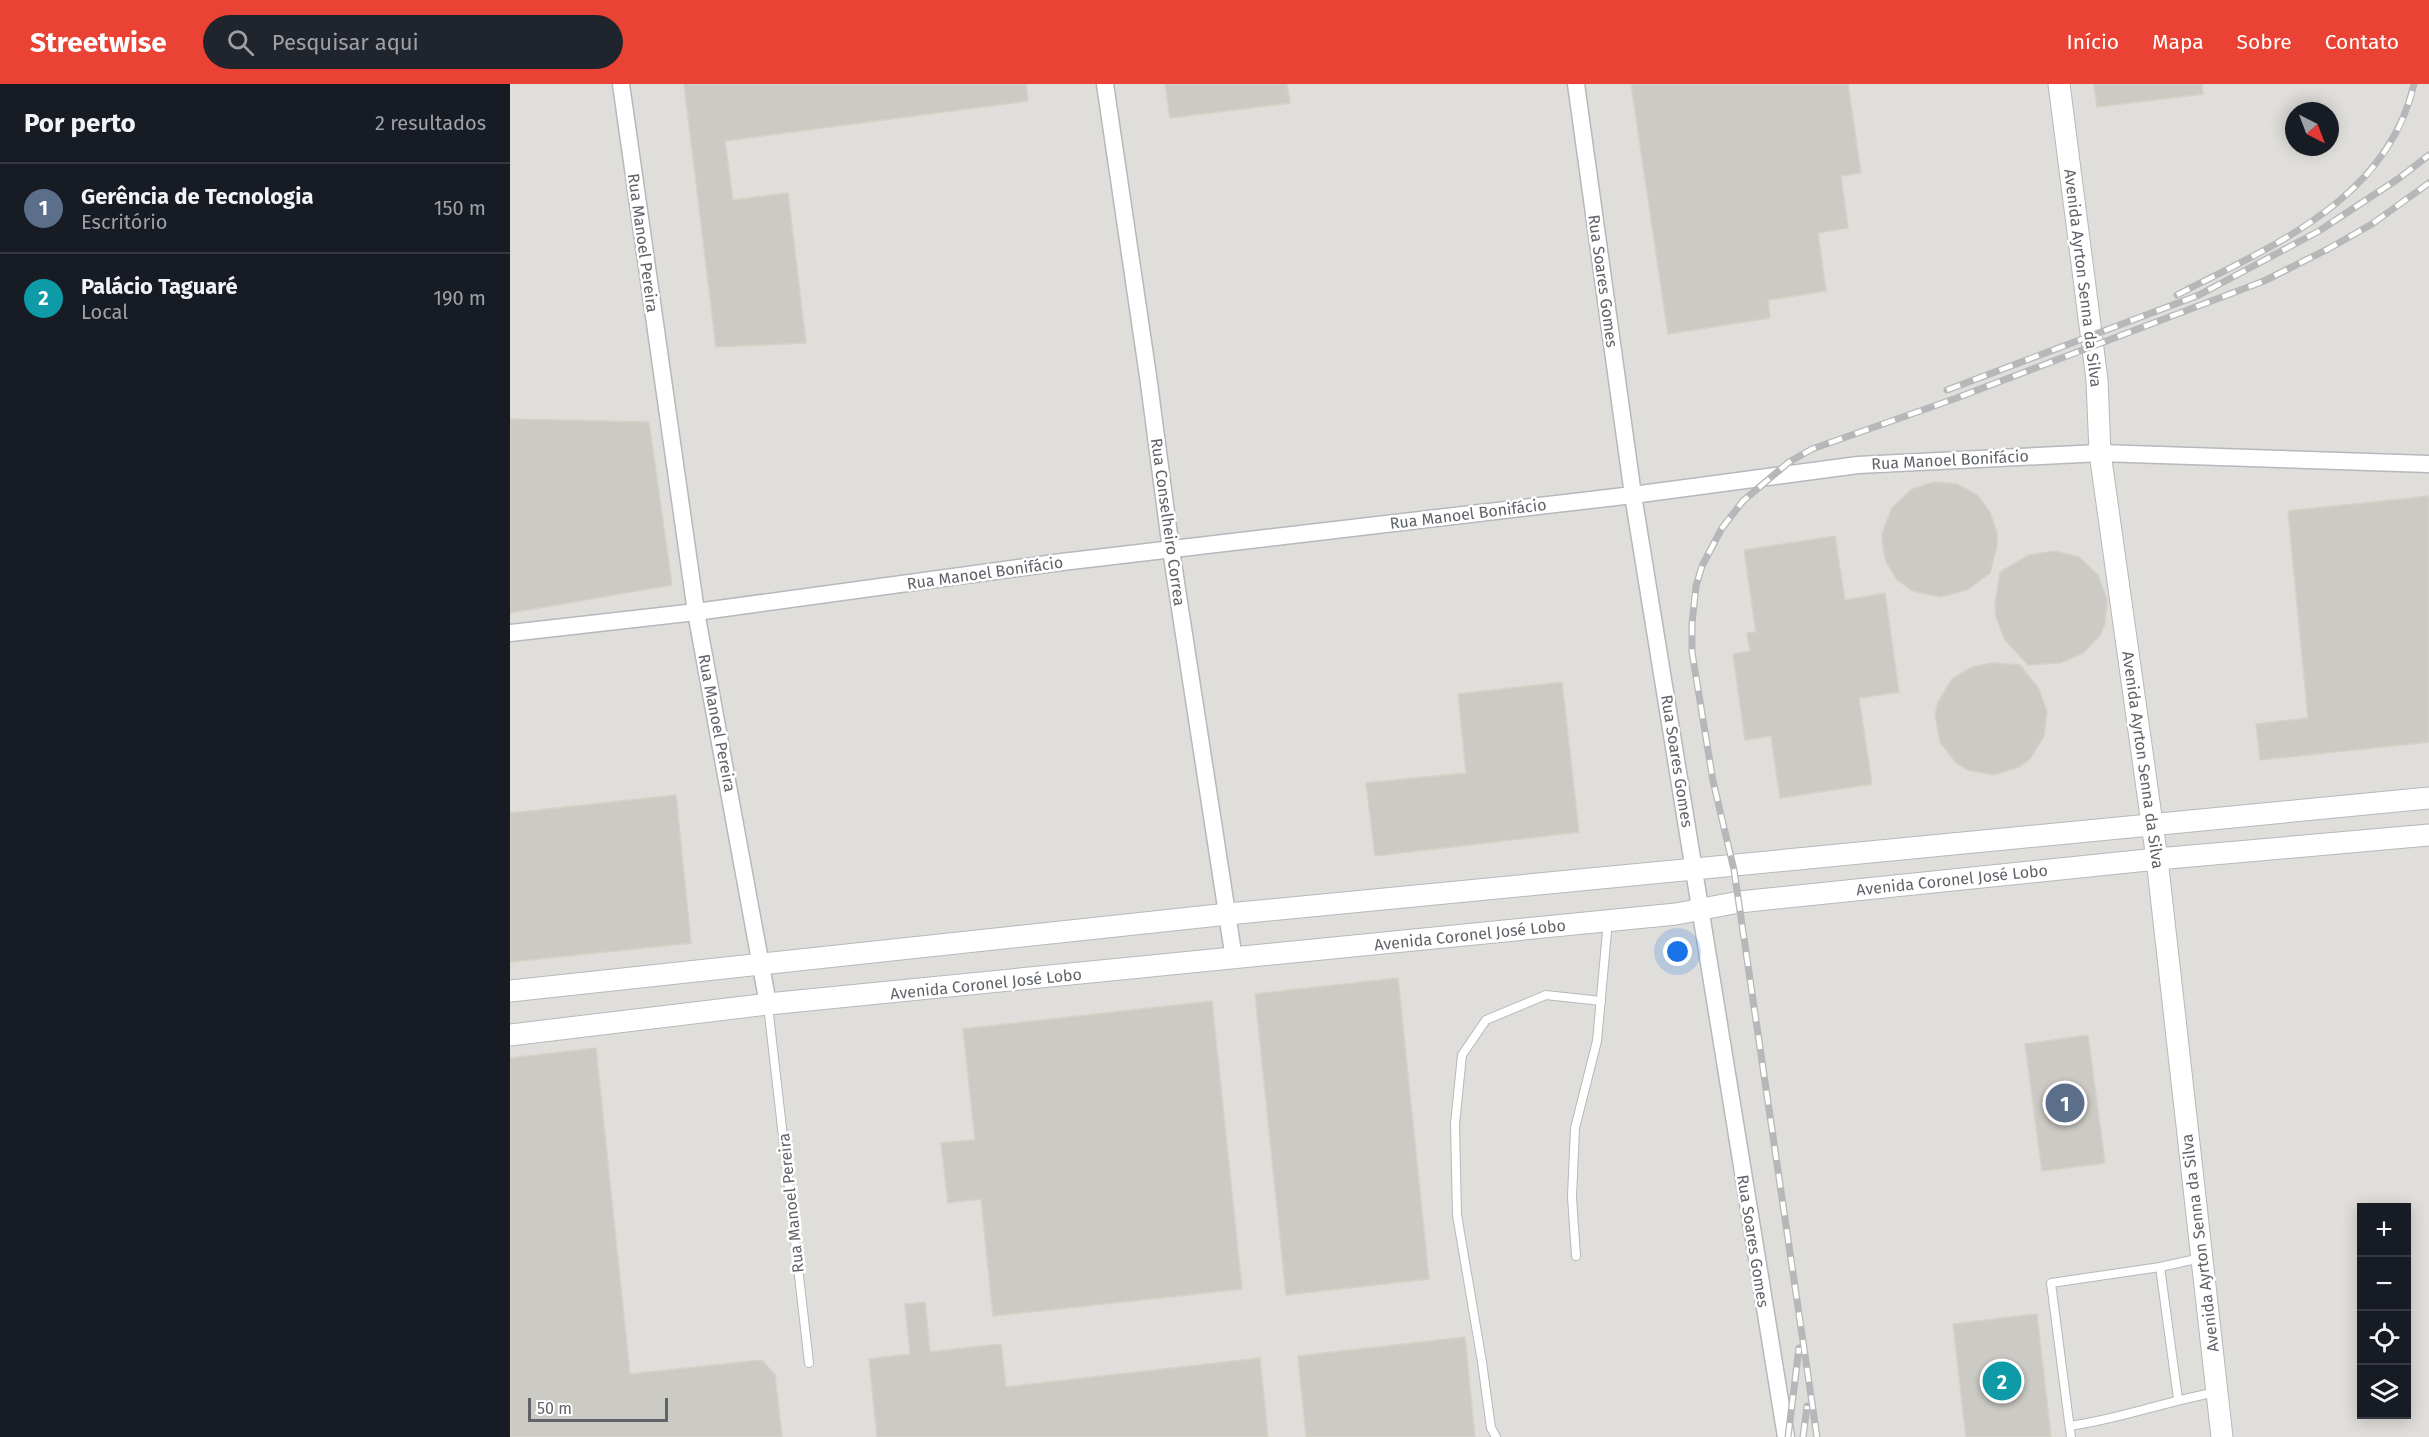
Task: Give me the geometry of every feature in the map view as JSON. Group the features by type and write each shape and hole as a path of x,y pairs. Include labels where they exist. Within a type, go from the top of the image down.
{"street":[{"name":"Rua Manoel Pereira","path":"621,84 696,612 768,1004"},
{"name":"Rua Conselheiro Correa","path":"1105,84 1147,364 1171,550 1234,959"},
{"name":"Rua Soares Gomes","path":"1576,84 1633,495 1695,868 1725,1073 1786,1437"},
{"name":"Avenida Ayrton Senna da Silva","path":"2059,84 2097,380 2100,453 2153,824 2222,1437"},
{"name":"Rua Manoel Bonifácio","path":"510,633 696,612 1171,550 1633,495 1858,465 2100,453 2429,464"},
{"path":"510,991 1228,914 2429,798"},
{"name":"Avenida Coronel José Lobo","path":"510,1035 768,1004 1608,921 1739,902 2157,859 2429,835"}],"lane":[{"path":"1576,1256 1572,1197 1575,1128 1597,1041 1608,921"},
{"path":"1497,1437 1491,1428 1457,1215 1455,1124 1462,1055 1486,1020 1546,995 1601,1001"},
{"name":"Rua Manoel Pereira","path":"768,1004 809,1363"},
{"path":"2072,1437 2051,1283 2201,1258"},
{"path":"2160,1266 2178,1399"},
{"path":"2070,1426 2108,1421 2178,1399 2217,1392"}],"shaded area":[{"path":"510,84 2429,84 2429,1437 510,1437"}],"building":[{"path":"684,84 1026,84 1028,101 725,141 733,200 788,193 806,343 716,347"},
{"path":"1165,84 1287,84 1290,103 1170,118"},
{"path":"1631,84 1848,84 1861,173 1841,176 1848,228 1818,233 1826,291 1768,300 1770,318 1668,334"},
{"path":"2094,84 2202,84 2203,94 2097,107"},
{"path":"510,419 649,422 672,585 510,613"},
{"path":"1934,482 1957,484 1977,495 1990,512 1997,533 1997,546 1990,573 1967,590 1940,597 1913,591 1896,579 1886,561 1882,534 1892,508 1912,489"},
{"path":"2429,496 2429,742 2260,760 2256,724 2308,718 2288,511"},
{"path":"1835,536 1845,600 1885,593 1899,692 1859,698 1872,784 1780,798 1771,736 1745,740 1733,654 1750,651 1747,633 1756,632 1744,550"},
{"path":"2054,551 2079,557 2098,575 2107,599 2105,624 2100,635 2083,653 2060,663 2028,665 2005,640 1996,617 1995,605 2000,572 2029,555"},
{"path":"1992,663 2020,665 2039,689 2047,712 2044,736 2030,759 2019,767 1994,775 1968,770 1956,763 1940,742 1935,715 1938,702 1952,679 1972,667"},
{"path":"1562,682 1579,832 1375,856 1366,783 1466,773 1458,694"},
{"path":"676,795 691,943 510,962 510,813"},
{"path":"1398,978 1429,1279 1286,1295 1255,994"},
{"path":"1212,1001 1242,1289 993,1316 981,1199 948,1203 941,1143 975,1140 963,1029"},
{"path":"2088,1035 2105,1163 2042,1171 2025,1044"},
{"path":"596,1048 630,1374 762,1360 775,1375 782,1437 510,1437 510,1058"},
{"path":"925,1302 930,1352 1001,1344 1006,1387 1260,1358 1268,1437 877,1437 869,1359 910,1354 905,1304"},
{"path":"2037,1314 2051,1437 1966,1437 1953,1324"},
{"path":"1465,1337 1475,1437 1306,1437 1298,1356"}],"railway":[{"path":"2177,295 2287,237 2321,215 2352,189 2379,159 2400,125 2414,84"},
{"path":"1947,390 2199,295 2319,231 2398,179 2429,155"},
{"path":"1817,1437 1734,870 1713,781 1692,652 1696,586 1702,566 1722,528 1743,501 1789,462 1812,449 1954,399 2264,281 2372,224 2429,183"},
{"path":"1788,1437 1799,1348"},
{"path":"1803,1437 1807,1406"}],"place":[{"name":"Gerência de Tecnologia","path":"2065,1103"},
{"name":"Palácio Taguaré","path":"2002,1381"}]}
